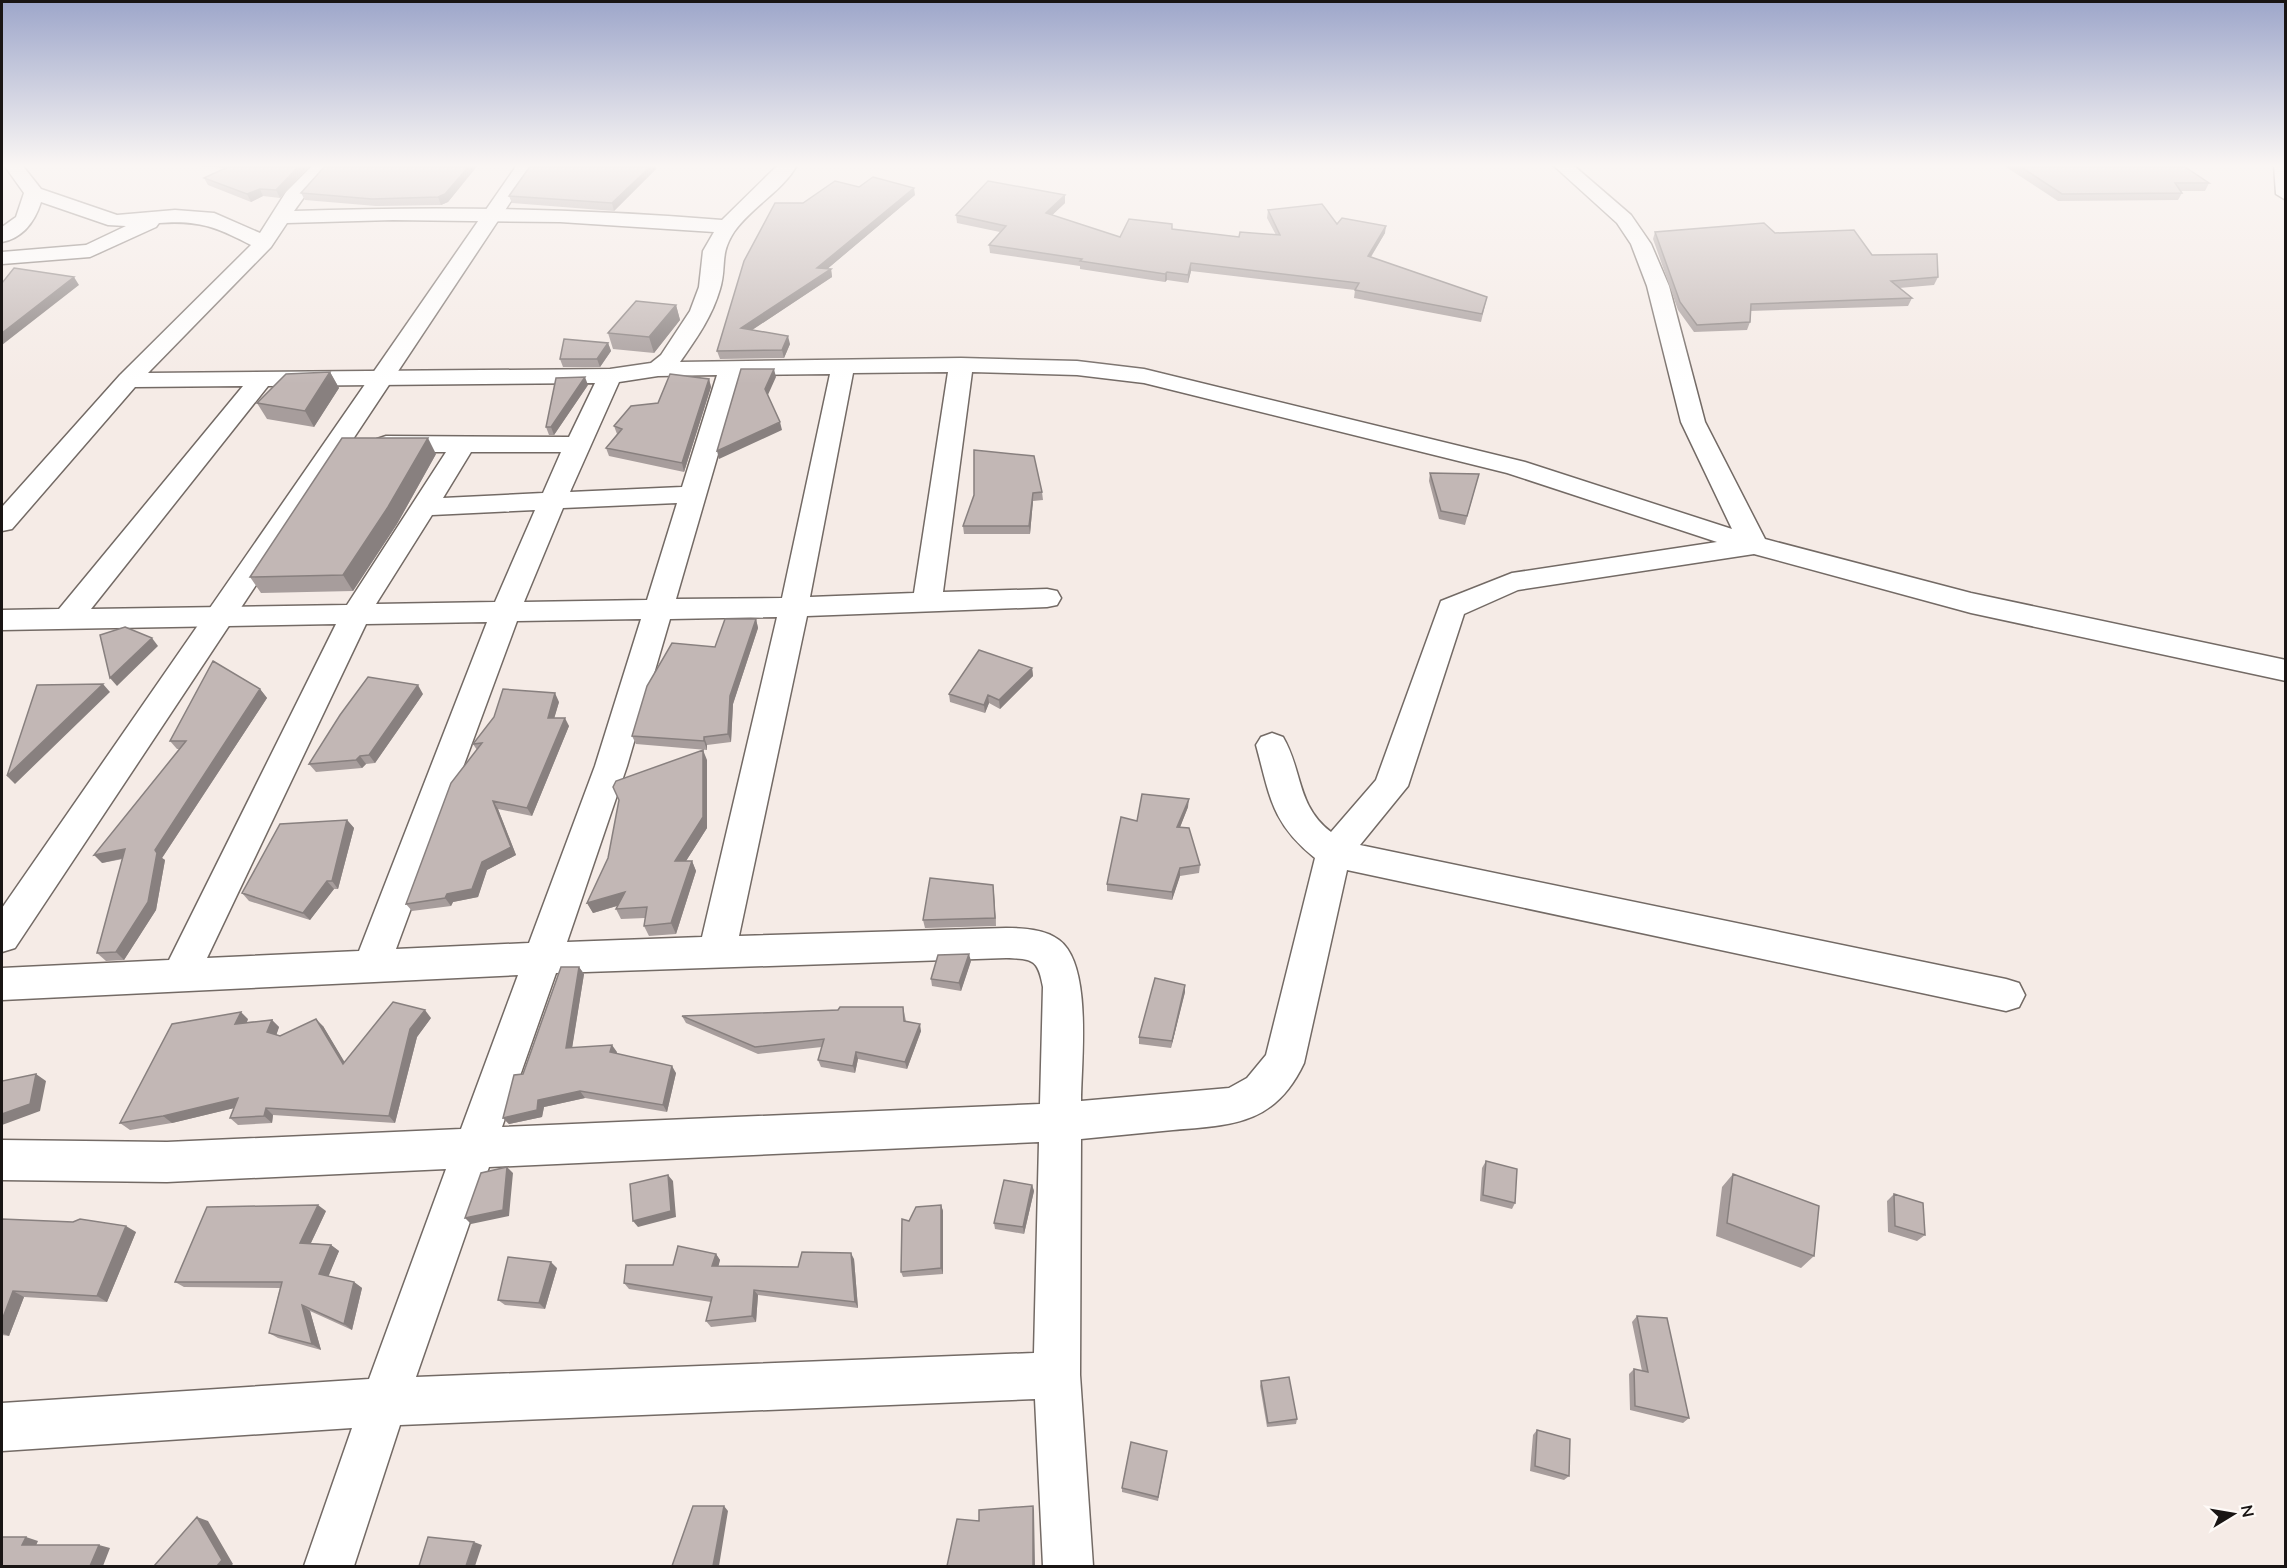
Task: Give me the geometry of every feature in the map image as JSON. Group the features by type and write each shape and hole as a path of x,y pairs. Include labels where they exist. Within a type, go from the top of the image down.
{"street":[{"path":"2,258 90,251 117,238"},
{"path":"254,238 264,243"},
{"path":"2,523 128,380 267,238"},
{"path":"2,937 476,238"},
{"path":"658,369 692,329 701,311 710,287 713,251 720,238"},
{"path":"1637,238 1658,286 1693,422 1754,544"},
{"path":"927,603 961,365"},
{"path":"128,380 610,376 658,369 961,365 1077,368 1143,376 1516,467 1754,544 1971,603 2286,671"},
{"path":"717,953 794,607 843,367"},
{"path":"329,1566 384,1402 476,1148 507,1053 544,958 611,766 731,369"},
{"path":"372,965 458,728 576,445 610,376"},
{"path":"68,618 261,379"},
{"path":"336,444 576,445"},
{"path":"180,975 357,612 463,445"},
{"path":"424,507 692,494"},
{"path":"2,1160 167,1162 1062,1122 1235,1106 1261,1091 1284,1063 1333,853 1391,786 1451,608 1512,582 1754,544"},
{"path":"2,620 218,618 357,612 794,607 1047,598"},
{"path":"1272,745 1290,808 1305,831 1333,853 2006,995"},
{"path":"2,984 372,965 1005,943 1026,943 1047,950 1058,963 1062,987 1057,1375 1068,1566"},
{"path":"2,1427 384,1402 1057,1375"}],"building":[{"path":"756,238 853,238 817,268 831,269 741,328 788,336 782,350 717,351 744,261"},
{"path":"995,238 1379,238 1368,256 1487,297 1482,314 1355,290 1359,283 1191,263 1188,275 1167,272 1165,274 989,245"},
{"path":"1657,238 1860,238 1872,255 1937,254 1938,277 1891,281 1912,298 1751,304 1750,322 1697,325 1680,302"},
{"path":"14,268 74,277 2,333 2,283"},
{"path":"636,301 676,305 649,337 608,333"},
{"path":"564,339 608,343 597,359 560,359"},
{"path":"741,369 774,369 765,389 780,422 717,451"},
{"path":"330,372 305,411 257,403 286,374"},
{"path":"670,374 709,379 682,463 606,448 622,429 614,426 631,406 658,403"},
{"path":"585,377 551,427 546,427 556,378"},
{"path":"342,438 428,438 388,507 343,575 250,577"},
{"path":"974,450 1034,456 1042,492 1033,493 1029,526 963,526 974,495"},
{"path":"1430,473 1479,474 1467,516 1441,511"},
{"path":"725,619 756,619 730,696 728,734 704,737 704,741 632,736 647,686 672,643 715,647"},
{"path":"125,627 152,638 110,678 100,635"},
{"path":"979,650 1032,668 999,700 988,695 984,705 949,694"},
{"path":"213,661 260,689 155,850 157,853 148,902 116,952 97,953 125,849 94,855 186,741 170,741"},
{"path":"368,677 418,685 369,755 360,756 356,760 309,764 340,715"},
{"path":"103,684 7,776 37,685"},
{"path":"503,689 555,693 548,718 565,718 527,808 493,801 511,847 482,862 472,889 447,894 445,898 406,904 451,783 482,743 473,744 494,717"},
{"path":"703,750 703,817 675,861 692,861 671,923 644,926 647,907 616,909 625,892 587,903 608,858 619,800 613,787 616,781"},
{"path":"1142,794 1189,799 1177,827 1189,828 1200,865 1180,868 1172,892 1107,884 1121,817 1137,821"},
{"path":"347,820 332,881 327,881 303,913 242,893 280,824"},
{"path":"930,878 993,885 995,918 923,920"},
{"path":"969,954 959,983 931,979 938,955"},
{"path":"561,967 579,967 566,1048 612,1045 610,1052 672,1066 663,1105 580,1091 538,1100 537,1110 503,1118 514,1075 523,1074"},
{"path":"1155,978 1185,985 1172,1041 1139,1037"},
{"path":"393,1002 425,1010 410,1029 389,1116 266,1108 264,1116 230,1118 238,1098 163,1116 120,1123 172,1024 241,1012 235,1024 272,1020 267,1032 280,1036 316,1019 343,1064"},
{"path":"840,1007 903,1007 904,1021 920,1024 905,1062 856,1052 853,1066 818,1060 824,1039 755,1047 682,1016 838,1010"},
{"path":"36,1074 30,1104 2,1114 2,1081"},
{"path":"1486,1161 1517,1169 1515,1203 1483,1195"},
{"path":"507,1167 503,1210 465,1218 481,1173"},
{"path":"1733,1174 1819,1206 1814,1256 1727,1223"},
{"path":"668,1175 671,1211 633,1221 630,1184"},
{"path":"1004,1180 1032,1185 1023,1227 994,1223"},
{"path":"1894,1194 1923,1203 1925,1235 1895,1226"},
{"path":"318,1205 300,1243 331,1245 319,1274 354,1282 344,1324 302,1305 312,1344 269,1333 282,1282 175,1282 207,1207"},
{"path":"941,1205 941,1268 901,1272 902,1219 909,1221 916,1207"},
{"path":"2,1219 73,1222 80,1219 126,1226 97,1296 13,1291 2,1320"},
{"path":"678,1246 716,1254 712,1266 798,1267 802,1252 851,1253 855,1302 754,1290 752,1316 706,1321 712,1297 624,1283 626,1265 673,1265"},
{"path":"508,1257 551,1262 539,1303 498,1300"},
{"path":"1637,1316 1667,1318 1689,1418 1635,1406 1634,1369 1648,1372"},
{"path":"1289,1377 1297,1419 1268,1423 1261,1381"},
{"path":"1537,1430 1570,1439 1569,1476 1535,1466"},
{"path":"1131,1442 1167,1451 1158,1497 1122,1488"},
{"path":"693,1506 724,1506 713,1566 672,1566"},
{"path":"1033,1506 1033,1566 947,1566 957,1519 979,1521 979,1510"},
{"path":"197,1517 222,1560 217,1566 154,1566"},
{"path":"2,1537 26,1537 22,1545 99,1545 90,1566 2,1566"},
{"path":"428,1537 474,1542 466,1566 419,1566"}]}
